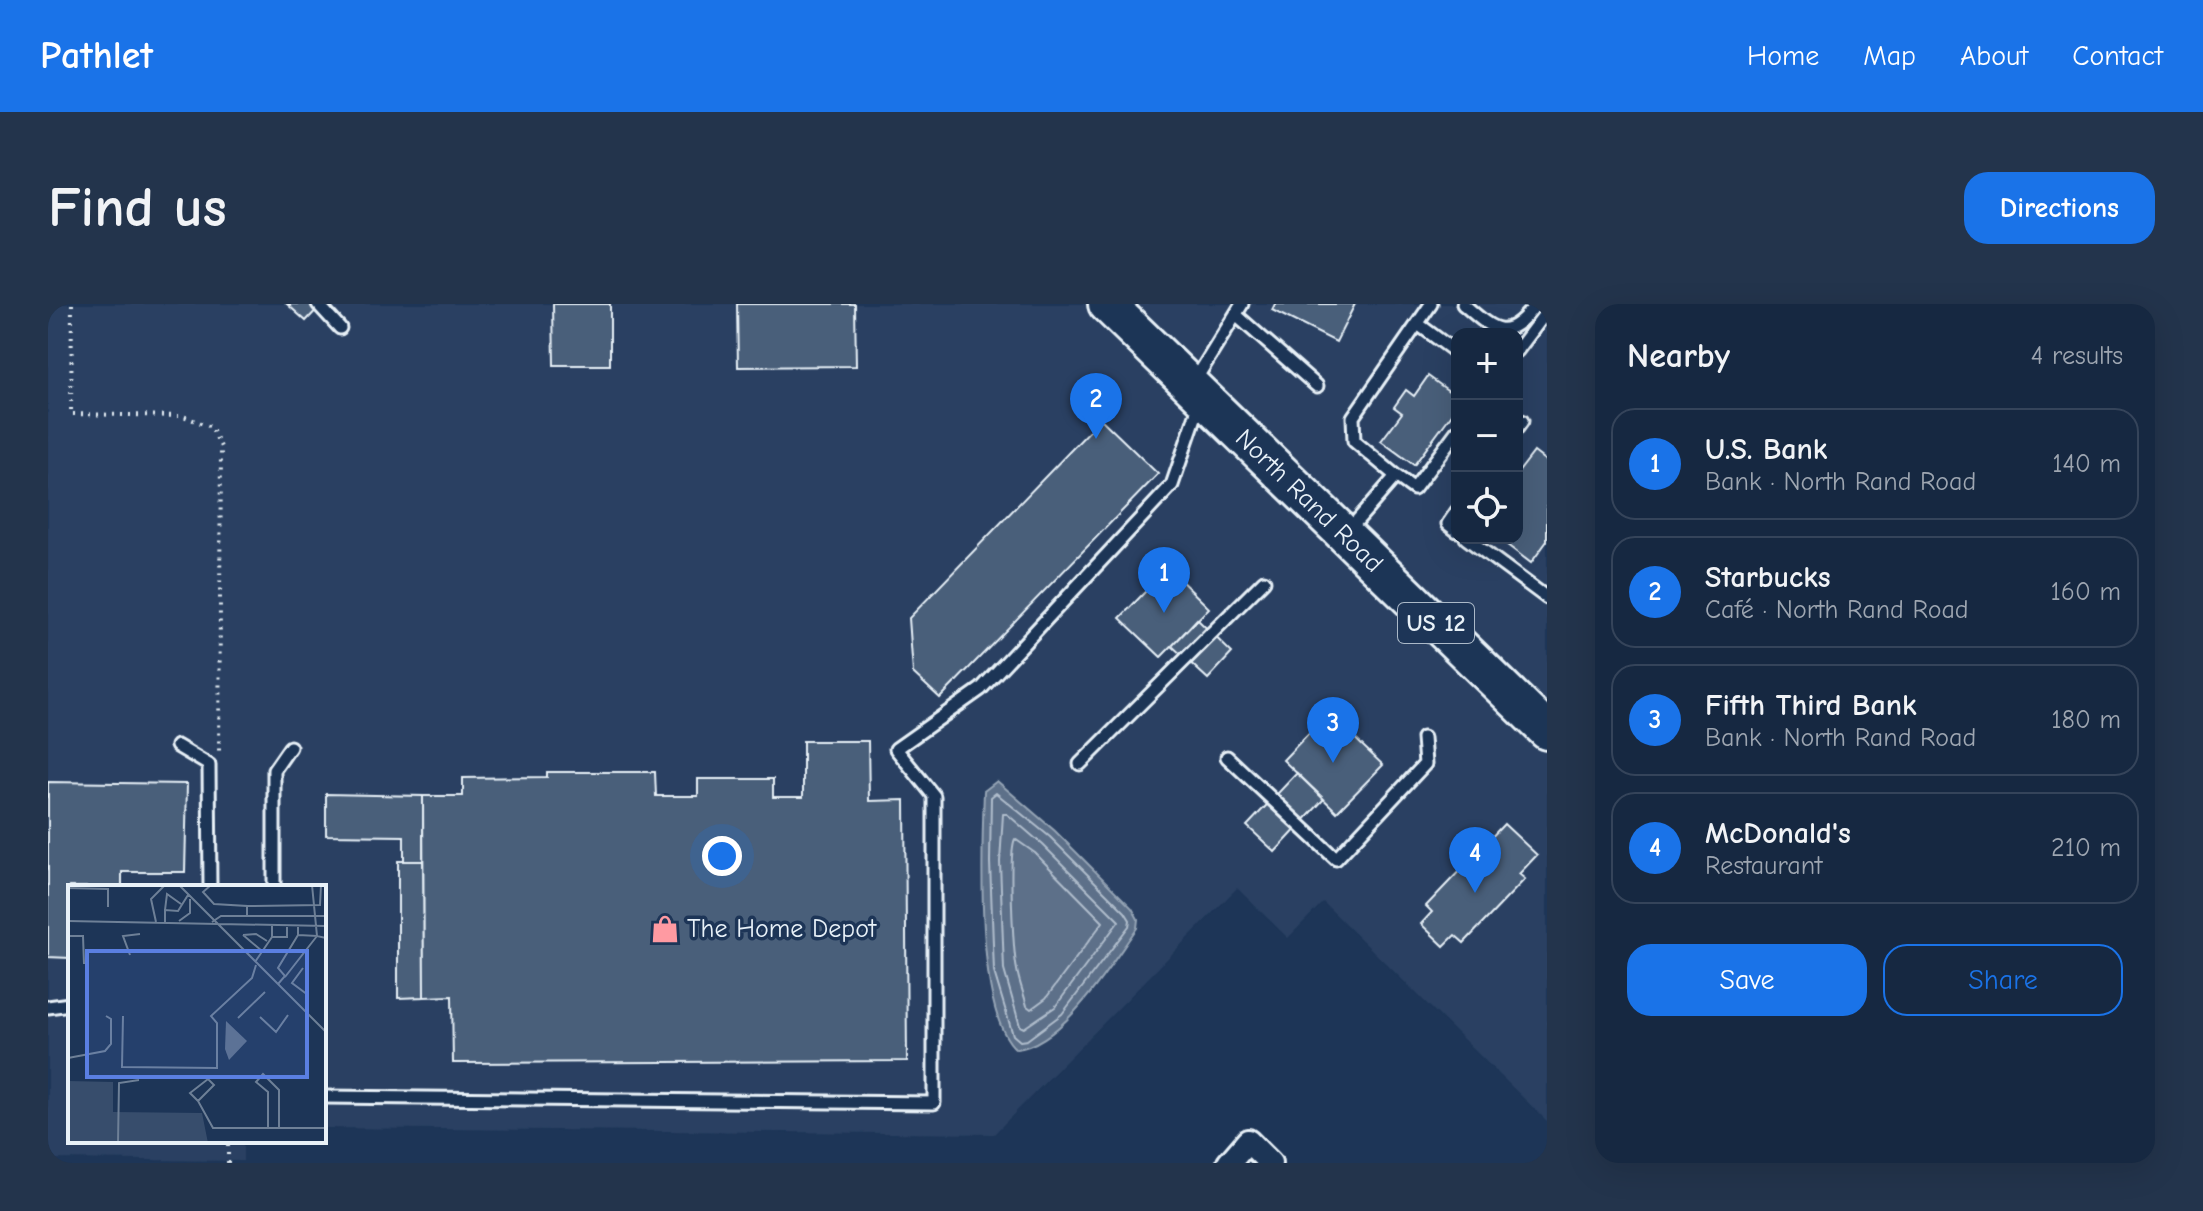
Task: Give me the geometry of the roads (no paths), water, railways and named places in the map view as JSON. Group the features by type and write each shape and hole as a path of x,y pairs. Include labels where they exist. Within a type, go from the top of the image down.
{"main road":[{"name":"North Rand Road","path":"1107,304 1547,731"}],"street":[{"path":"1229,1163 1248,1141 1270,1163"}],"lane":[{"path":"318,304 340,328"},
{"path":"1431,304 1353,417 1354,441 1414,489 1451,439"},
{"path":"1463,304 1490,328 1500,331 1513,329 1536,304"},
{"path":"326,1097 934,1103 934,796 896,749 981,689 1172,485 1196,392 1239,310 1317,386"},
{"path":"1523,343 1547,311"},
{"path":"1418,324 1451,349"},
{"path":"1345,535 1396,476"},
{"path":"1474,544 1547,598"},
{"path":"1080,764 1264,581"},
{"path":"1227,757 1336,859 1425,764 1423,738"},
{"path":"177,746 209,765 210,885"},
{"path":"274,885 274,770 290,747"},
{"path":"48,1007 68,1004"}],"water":[{"path":"997,781 1055,831 1132,908 1138,919 1137,928 1113,962 1068,1018 1034,1044 1016,1049 1003,1030 993,1002 984,928 984,791"}],"place":[{"name":"Starbucks","path":"1096,439"},
{"name":"U.S. Bank","path":"1164,613"},
{"name":"Fifth Third Bank","path":"1333,763"},
{"name":"McDonald's","path":"1475,893"},
{"name":"The Home Depot","path":"665,929"}]}
